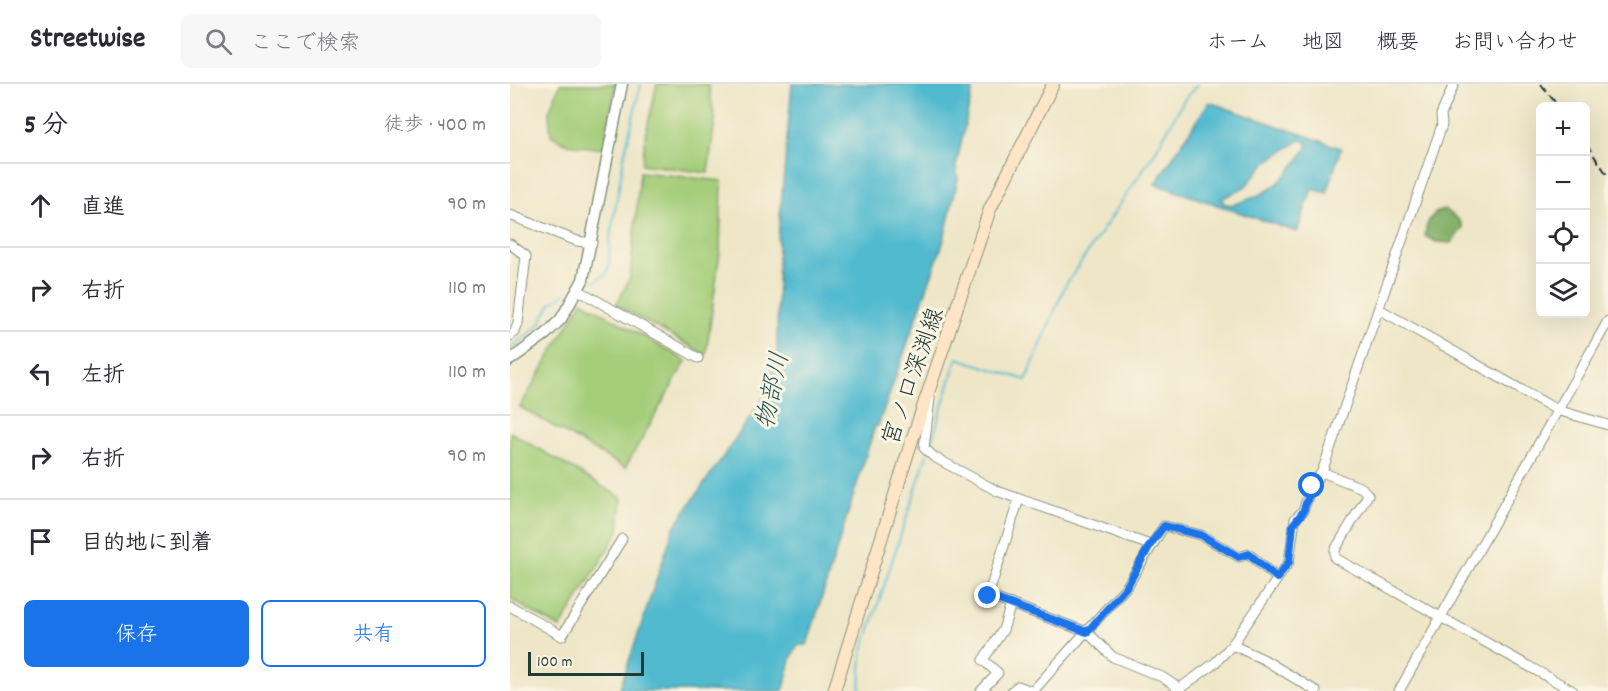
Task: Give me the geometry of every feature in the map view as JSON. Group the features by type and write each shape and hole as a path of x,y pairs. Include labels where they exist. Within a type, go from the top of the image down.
{"main road":[{"name":"宮ノ口深渕線","path":"834,691 931,383 990,209 1053,84"}],"street":[{"path":"510,360 546,334 561,319 578,290 587,268 622,84"},
{"path":"1019,499 988,596 1087,632 1113,657 1162,677 1178,689 1215,663 1232,645 1289,562 1295,519 1303,512 1312,486 1322,472 1442,125 1444,107 1454,84"},
{"path":"511,217 592,243"},
{"path":"510,244 526,256 518,323 515,332 510,336"},
{"path":"578,290 698,358"},
{"path":"1379,309 1557,410 1608,425"},
{"path":"1399,691 1608,321"},
{"path":"931,383 924,438 928,452 997,491 1150,545"},
{"path":"1322,472 1362,488 1368,495 1335,550 1335,558 1573,691"},
{"path":"1012,691 1018,686 1032,691 1087,632 1127,586 1150,545 1164,526 1201,535 1239,557 1249,554 1277,578"},
{"path":"510,606 562,636 622,539"},
{"path":"981,691 998,673 983,660 1003,630 1011,604"},
{"path":"1232,645 1263,659 1301,688 1316,691"}],"green space":[{"path":"560,84 616,84 603,149 567,144 551,135 549,112"},
{"path":"657,84 708,84 715,119 708,173 642,164"},
{"path":"640,172 722,181 720,252 706,355 616,305 630,278"},
{"path":"1445,209 1459,220 1463,228 1451,243 1436,242 1425,236 1430,219 1440,210"},
{"path":"582,301 686,361 625,468 520,407"},
{"path":"510,432 622,498 619,531 560,628 510,599"}],"water":[{"name":"物部川","path":"792,84 974,84 956,166 958,179 943,243 878,426 875,426 807,645 799,645 795,650 783,691 619,691 674,527 765,396 777,353 778,238"},
{"path":"1209,102 1341,148 1327,193 1312,189 1297,232 1155,184","holes":["1300,140 1307,142 1307,148 1273,188 1237,203 1230,205 1223,203 1223,198 1245,187 1266,162"]}],"waterway":[{"path":"594,282 606,274 609,265 610,239 625,152 641,84"},
{"path":"929,450 957,358 1026,380 1065,286 1155,152 1184,100 1198,84"},
{"path":"510,349 539,325 551,303 567,293"},
{"path":"860,691 862,653 927,455"}],"railway":[{"path":"1541,84 1555,102"},
{"path":"1590,150 1608,176"}],"route":[{"path":"988,596 1087,632 1127,586 1150,545 1164,526 1201,535 1239,557 1249,554 1277,578 1289,562 1293,525 1298,514 1303,512 1312,486"}]}
